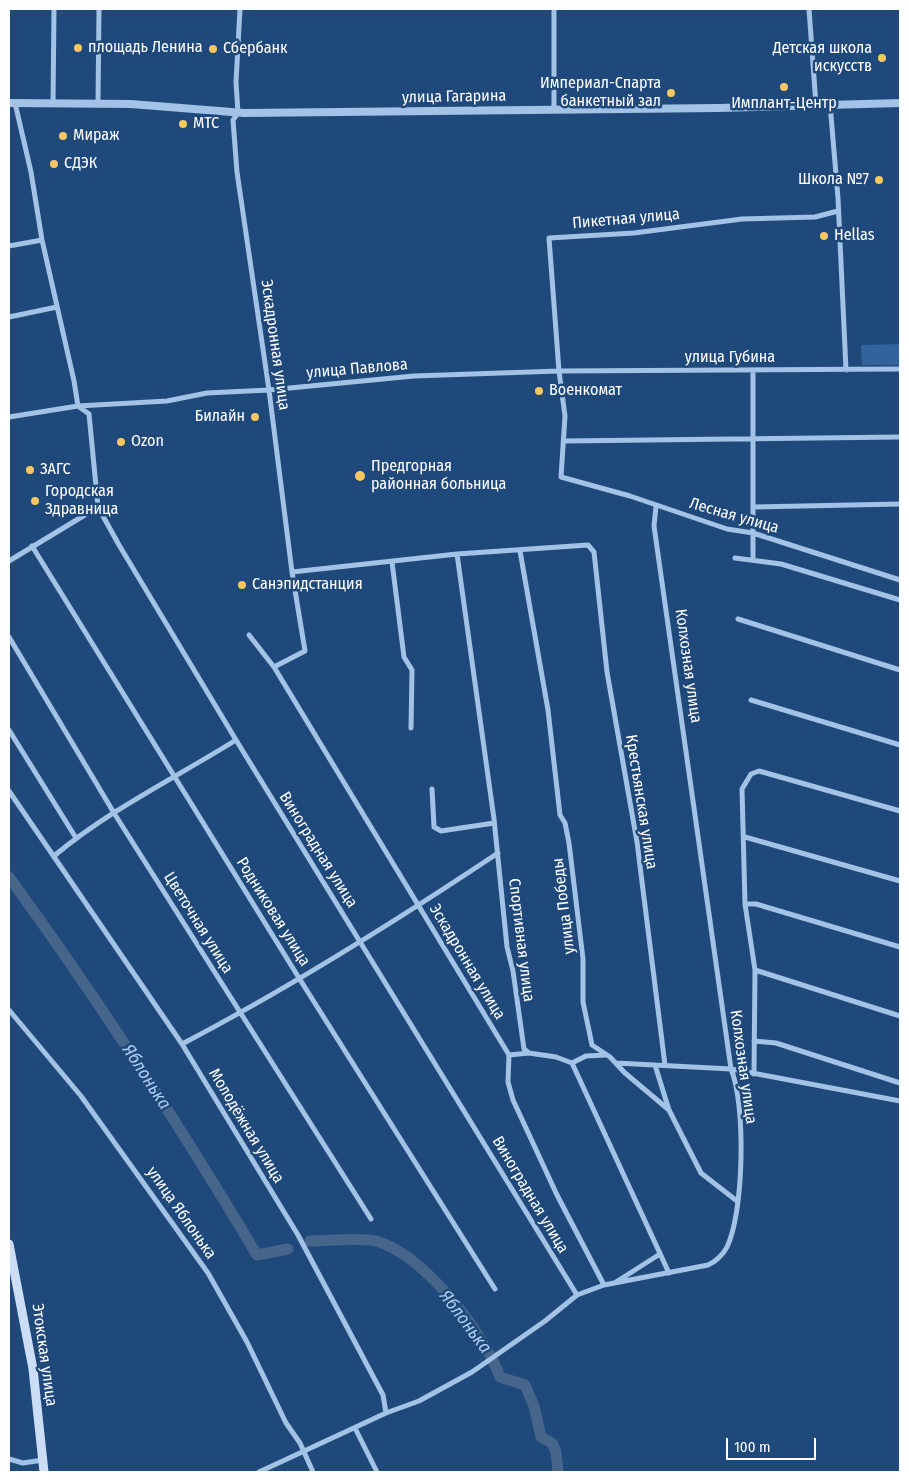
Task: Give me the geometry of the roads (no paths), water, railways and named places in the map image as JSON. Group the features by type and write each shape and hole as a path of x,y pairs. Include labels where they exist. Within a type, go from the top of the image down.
{"main road":[{"name":"Этокская улица","path":"9,1244 32,1369 44,1472"}],"street":[{"path":"52,104 54,9"},
{"path":"98,104 99,9"},
{"name":"Эскадронная улица","path":"240,9 236,82 238,112 233,120 237,172 269,390 292,572 305,651 274,667"},
{"path":"554,9 554,109"},
{"path":"809,9 816,106"},
{"path":"12,103 31,172 42,240 78,406"},
{"name":"улица Гагарина","path":"12,103 98,104 238,112 816,106 900,103"},
{"path":"830,104 838,212 846,370"},
{"name":"Пикетная улица","path":"559,371 549,238 634,233 742,219 815,218 838,212"},
{"path":"9,246 42,240"},
{"path":"9,317 57,307"},
{"name":"улица Губина","path":"559,371 900,369"},
{"path":"753,370 754,559"},
{"path":"559,371 565,416 565,441 900,437"},
{"name":"улица Павлова","path":"9,417 78,406 167,401 207,393 269,390 414,376 559,371"},
{"name":"Виноградная улица","path":"78,406 89,414 98,506 124,554 236,740 577,1294"},
{"name":"Лесная улица","path":"565,441 561,477 727,529 753,533 900,580"},
{"path":"753,507 900,504"},
{"path":"9,561 98,506"},
{"name":"Колхозная улица","path":"386,1413 419,1401 472,1372 577,1294 604,1285 708,1266 715,1262 727,1248 737,1201 740,1137 736,1081 731,1069 654,526 656,506"},
{"name":"Крестьянская улица","path":"520,551 588,545 594,552 607,672 637,842 665,1065"},
{"name":"Родниковая улица","path":"32,546 299,978 495,1289"},
{"path":"292,572 456,554 520,551"},
{"name":"улица Победы","path":"520,551 548,710 560,815 565,823 569,843 583,959 583,1002 592,1046 616,1063 669,1110 701,1173 737,1201"},
{"name":"Спортивная улица","path":"456,554 498,853 507,947 513,971 524,1049 529,1053"},
{"path":"735,558 781,564 900,600"},
{"path":"392,562 404,656 412,670 411,728"},
{"path":"738,619 900,670"},
{"name":"Эскадронная улица","path":"249,635 274,667 509,1055"},
{"name":"Цветочная улица","path":"9,637 114,813 371,1219"},
{"path":"751,700 900,745"},
{"path":"9,730 76,838"},
{"path":"54,856 76,838 114,813 236,740"},
{"path":"754,1074 754,970 745,904 745,837 742,789 751,774 759,771 900,811"},
{"path":"432,789 434,827 441,831 494,823"},
{"name":"Молодёжная улица","path":"9,791 182,1044 298,1235 383,1395 386,1413"},
{"path":"745,837 900,881"},
{"path":"182,1044 240,1014 418,906 498,853"},
{"path":"745,904 756,904 900,947"},
{"path":"754,970 900,1016"},
{"name":"улица Яблонька","path":"9,1010 82,1096 208,1273 247,1342 286,1423 304,1451 313,1472"},
{"path":"754,1041 776,1043 900,1083"},
{"path":"604,1285 557,1195 513,1100 508,1082 509,1055 529,1053 556,1057 572,1063 669,1273"},
{"path":"572,1063 586,1056 606,1055"},
{"path":"616,1063 731,1069 900,1101"},
{"path":"656,1064 669,1110"},
{"path":"613,1284 660,1254"},
{"path":"259,1472 386,1413"},
{"path":"355,1428 377,1472"},
{"path":"9,1459 23,1463 43,1460"}],"waterway":[{"name":"Яблонька","path":"9,877 138,1063 257,1255 288,1249"},
{"name":"Яблонька","path":"310,1241 353,1239 376,1241 394,1249 432,1278 466,1317 492,1359 500,1377 525,1385 534,1406 541,1437 552,1443 556,1452 558,1472"}],"place":[{"name":"площадь Ленина","path":"78,48"},
{"name":"Сбербанк","path":"213,49"},
{"name":"Детская школа искусств","path":"882,58"},
{"name":"Имплант-Центр","path":"784,87"},
{"name":"Империал-Спарта банкетный зал","path":"671,93"},
{"name":"МТС","path":"183,124"},
{"name":"Мираж","path":"63,136"},
{"name":"СДЭК","path":"54,164"},
{"name":"Школа №7","path":"879,180"},
{"name":"Hellas","path":"824,236"},
{"name":"Военкомат","path":"539,391"},
{"name":"Билайн","path":"255,417"},
{"name":"Ozon","path":"121,442"},
{"name":"ЗАГС","path":"30,470"},
{"name":"Предгорная районная больница","path":"360,476"},
{"name":"Городская Здравница","path":"35,501"},
{"name":"Санэпидстанция","path":"242,585"}]}
